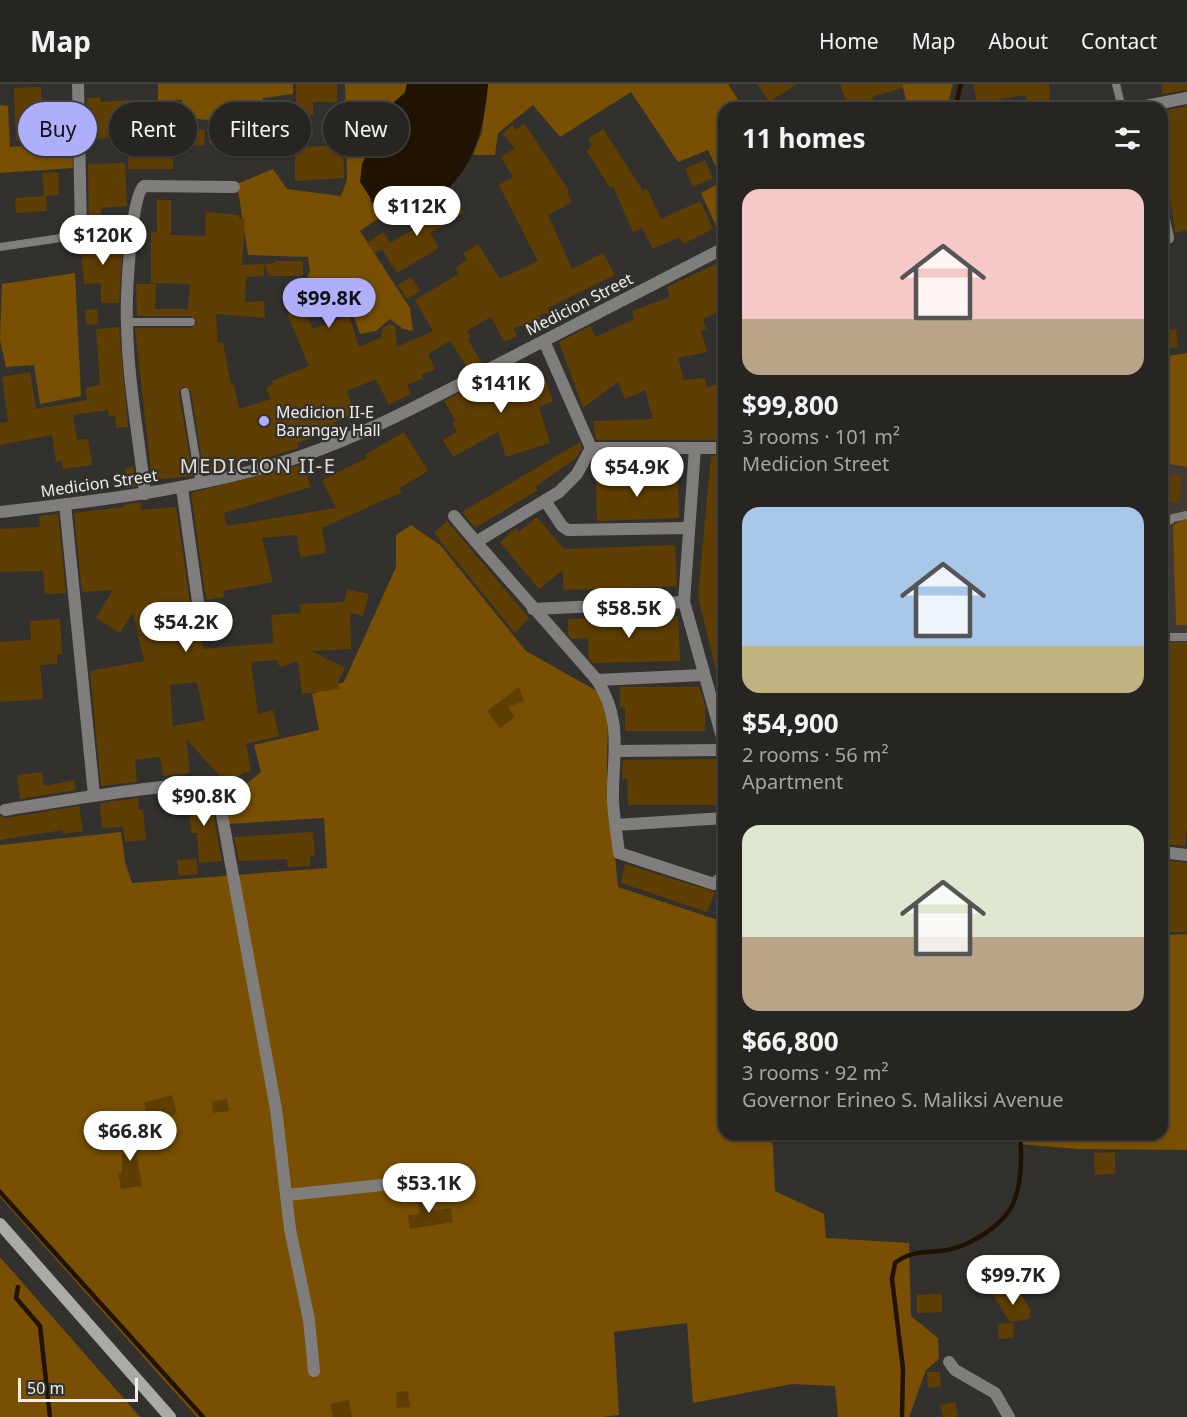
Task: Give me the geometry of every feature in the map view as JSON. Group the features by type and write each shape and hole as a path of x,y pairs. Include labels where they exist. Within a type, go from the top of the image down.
{"main road":[{"path":"0,1224 170,1417"}],"street":[{"path":"78,84 81,231 132,229"},
{"path":"1166,102 1187,98"},
{"path":"145,494 127,322 136,194 144,186 234,187"},
{"name":"Medicion Street","path":"0,512 182,488 265,468 343,440 544,341 718,251"},
{"path":"544,341 591,448"},
{"path":"591,448 718,448"},
{"path":"476,542 546,502 577,474 591,448"},
{"path":"694,448 684,602 718,723"},
{"path":"182,488 198,602"},
{"path":"546,502 561,526 568,530 689,528"},
{"path":"65,504 94,795"},
{"path":"454,516 597,680 609,699 614,719 616,825 619,853 714,884 718,880"},
{"path":"533,609 684,602"},
{"path":"597,680 704,675"},
{"path":"615,751 718,750"},
{"path":"5,810 94,795 200,783 211,783 217,788 222,805 230,866 276,1108 294,1255 309,1320 314,1371"},
{"path":"616,825 718,818"},
{"path":"1168,853 1187,855"},
{"path":"288,1195 382,1185"},
{"path":"949,1362 955,1370 994,1393 1009,1417"}],"lane":[{"path":"1116,84 1120,102"},
{"path":"0,247 75,236 81,231"},
{"path":"127,322 191,322"},
{"path":"185,392 200,484"},
{"path":"1168,522 1187,515"},
{"path":"1168,637 1187,637"}],"shaded area":[{"path":"158,84 293,84 293,94 263,98 263,102 209,102 209,120 197,119 197,102 158,100"},
{"path":"345,84 407,84 405,92 394,102 345,102"},
{"path":"407,84 488,84 480,133 462,173 448,189 430,201 408,211 382,216 360,182 362,164 366,156 409,156 409,102 394,102 405,93"},
{"path":"488,84 728,84 740,102 718,102 718,171 708,150 678,162 631,92 560,137 533,105 498,133 495,155 473,155 482,132"},
{"path":"902,84 953,84 948,102 906,102"},
{"path":"0,105 8,106 10,147 18,146 18,156 72,156 73,168 0,173"},
{"path":"346,156 372,156 370,201 382,216 360,231 410,308 413,331 403,329 390,319 376,331 360,334 348,300 313,316 301,291 310,271 308,257 248,255 237,184 273,169 287,189 341,196 347,180"},
{"path":"718,184 718,231 701,193"},
{"path":"75,273 81,396 40,404 34,365 6,367 0,340 2,284"},
{"path":"1187,353 1187,467 1168,464 1168,356"},
{"path":"1168,464 1187,467 1187,670 1168,670"},
{"path":"1187,518 1187,625 1176,625 1173,525"},
{"path":"411,525 440,545 526,651 604,695 608,714 607,771 618,887 718,920 718,1140 770,1140 773,1146 775,1191 824,1214 826,1238 909,1243 911,1316 938,1338 939,1359 926,1370 909,1417 838,1417 835,1386 792,1384 693,1403 687,1323 614,1332 619,1415 603,1417 197,1417 0,1197 0,845 121,832 125,862 132,883 327,868 324,818 227,824 227,800 261,772 254,745 319,730 312,694 344,682 396,567 396,535"},
{"path":"1187,934 1187,1150 1078,1149 1018,1144 1016,1140 1168,1140 1168,935"},
{"path":"0,1257 140,1417 0,1417"}],"building":[{"path":"296,84 337,84 337,102 313,102 313,115 311,115 311,102 296,102"},
{"path":"757,84 797,84 769,102"},
{"path":"840,84 903,84 903,88 872,97 873,102 846,102"},
{"path":"973,84 1049,84 1050,102 1028,102 1026,95 977,102"},
{"path":"1162,84 1187,84 1187,90 1162,94"},
{"path":"41,87 42,102 18,102 18,141 16,141 14,88"},
{"path":"100,97 101,102 129,100 129,102 109,102 109,138 97,139 97,102 87,102 87,98"},
{"path":"1187,106 1187,230 1175,233 1168,190 1168,110"},
{"path":"524,123 569,191 567,192 572,202 548,215 572,269 603,253 615,275 548,308 549,313 539,315 541,321 513,328 517,336 504,342 491,317 467,331 471,338 468,340 482,363 469,370 450,341 428,354 435,369 421,375 423,378 407,385 411,394 389,405 376,379 347,391 355,413 324,430 325,434 297,443 298,448 263,459 204,474 191,391 183,386 179,393 193,476 152,480 135,328 191,328 197,323 191,316 137,316 136,284 156,284 155,309 188,309 190,284 151,283 151,232 157,232 157,200 171,200 171,235 205,236 206,212 239,215 239,218 245,219 242,265 264,264 264,276 246,277 245,302 264,301 265,318 216,314 218,343 223,342 231,385 234,384 239,409 271,399 266,388 273,384 272,381 309,366 287,314 303,307 313,329 349,315 359,347 382,337 382,328 390,324 395,326 397,347 433,331 415,300 459,274 455,268 467,260 463,253 478,244 500,279 538,261 499,185 513,177 501,157 515,148 503,134 512,125 517,130"},
{"path":"197,129 205,130 204,146 197,145"},
{"path":"603,129 643,191 647,189 661,219 700,201 713,229 683,244 679,237 653,249 642,228 633,232 613,186 610,188 587,151 592,145 588,139"},
{"path":"323,146 323,156 343,156 344,178 295,181 295,156 311,156 311,147"},
{"path":"128,156 173,156 173,169 128,169"},
{"path":"705,160 713,178 693,187 685,169"},
{"path":"125,163 127,206 101,208 102,222 89,222 88,164"},
{"path":"58,172 59,195 46,196 47,211 16,213 15,198 44,196 42,173"},
{"path":"453,196 464,213 430,233 439,248 397,273 382,249 374,253 367,243 383,232 390,243 424,223 420,215"},
{"path":"123,238 119,303 101,303 101,283 84,284 80,239"},
{"path":"275,261 303,261 303,276 269,276 264,264 275,263"},
{"path":"718,263 718,312 703,319 706,329 701,331 707,352 678,358 684,380 705,378 706,387 718,384 718,440 596,440 593,421 653,419 645,390 625,399 618,382 583,408 559,342 590,326 596,337 634,319 632,311 670,297 667,287"},
{"path":"411,277 420,291 407,299 398,285"},
{"path":"97,309 98,324 86,325 85,310"},
{"path":"119,327 128,427 116,428 115,416 109,417 108,410 73,415 77,440 88,439 92,465 63,469 61,461 56,462 52,435 0,445 0,423 8,422 2,377 30,372 36,409 87,400 85,388 100,385 96,329"},
{"path":"1176,329 1178,347 1168,348 1168,330"},
{"path":"519,370 522,378 542,371 553,401 539,407 550,443 506,457 498,432 453,457 443,440 457,432 452,423 456,421 444,401 493,376 494,378"},
{"path":"404,432 428,471 400,488 402,492 322,528 326,553 300,557 297,535 262,538 273,582 223,591 224,597 206,600 191,493 303,464 311,487 224,513 227,526 336,508 322,480 367,458 365,455"},
{"path":"580,442 582,448 576,458 535,487 538,490 475,528 462,512"},
{"path":"711,456 718,456 718,678 698,597"},
{"path":"133,467 136,486 127,488 125,468"},
{"path":"1168,475 1182,476 1179,503 1168,502"},
{"path":"678,476 679,518 597,521 596,479"},
{"path":"141,502 141,510 176,507 190,603 197,610 203,649 274,643 271,615 301,613 300,604 344,602 347,589 369,594 363,616 350,613 351,649 311,651 345,668 338,681 339,689 302,694 298,661 280,667 277,660 251,662 258,714 273,710 279,736 246,744 251,771 244,772 229,786 186,739 190,773 163,776 160,757 135,760 137,782 101,786 90,671 144,661 133,612 120,633 96,618 113,590 82,592 74,513 124,507 123,505","holes":["197,682 205,720 173,726 170,685"]},
{"path":"58,514 66,593 45,594 43,571 0,572 0,529 40,527 39,516"},
{"path":"537,517 564,549 675,545 677,586 563,590 563,570 539,589 500,542 516,528 519,532"},
{"path":"447,521 529,618 515,633 434,533"},
{"path":"678,616 680,661 593,663 589,658 588,638 572,639 568,635 568,619"},
{"path":"60,619 62,654 57,654 57,664 40,665 43,699 0,702 0,642 31,640 30,621"},
{"path":"1168,643 1187,643 1187,828 1185,846 1168,845"},
{"path":"519,687 524,701 508,707 515,717 500,728 487,711"},
{"path":"620,687 699,687 705,705 705,731 625,731 625,707 620,707"},
{"path":"718,759 718,805 628,805 627,779 622,779 623,760"},
{"path":"42,772 44,786 74,780 76,790 20,799 17,775"},
{"path":"209,792 222,861 199,863 197,833 191,833 188,793"},
{"path":"138,798 139,810 143,810 146,840 125,842 123,827 102,828 100,803"},
{"path":"79,806 83,831 63,834 63,830 0,840 0,816 6,818"},
{"path":"313,832 315,856 310,856 310,866 288,867 287,859 239,861 234,837"},
{"path":"196,859 198,874 179,876 177,860"},
{"path":"1168,861 1187,863 1187,932 1168,932"},
{"path":"625,864 715,892 707,912 621,883"},
{"path":"172,1095 177,1114 150,1122 144,1103"},
{"path":"227,1099 229,1111 213,1113 212,1101"},
{"path":"140,1133 140,1151 136,1151 142,1186 121,1189 118,1173 122,1173 122,1134"},
{"path":"1115,1152 1115,1174 1095,1175 1094,1153"},
{"path":"431,1193 433,1211 451,1208 453,1222 410,1229 408,1215 419,1214 417,1195"},
{"path":"1020,1292 1031,1311 1029,1319 1010,1322 992,1293"},
{"path":"942,1294 942,1312 917,1313 917,1295"},
{"path":"1013,1323 1014,1338 999,1339 998,1324"},
{"path":"927,1372 940,1372 941,1387 928,1388"},
{"path":"408,1391 410,1407 397,1408 396,1392"},
{"path":"349,1400 352,1417 333,1417 330,1404"},
{"path":"955,1402 958,1417 943,1417 940,1405"}],"waterway":[{"path":"956,102 961,84"},
{"path":"902,1417 903,1369 892,1279 895,1263 913,1254 947,1250 964,1245 990,1230 1004,1218 1013,1203 1019,1184 1020,1140"},
{"path":"0,1192 203,1417"},
{"path":"18,1287 16,1298 40,1326 50,1417"}],"place":[{"name":"Medicion II-E Barangay Hall","path":"264,421"}],"district":[{"name":"MEDICION II-E","path":"258,466"}]}
